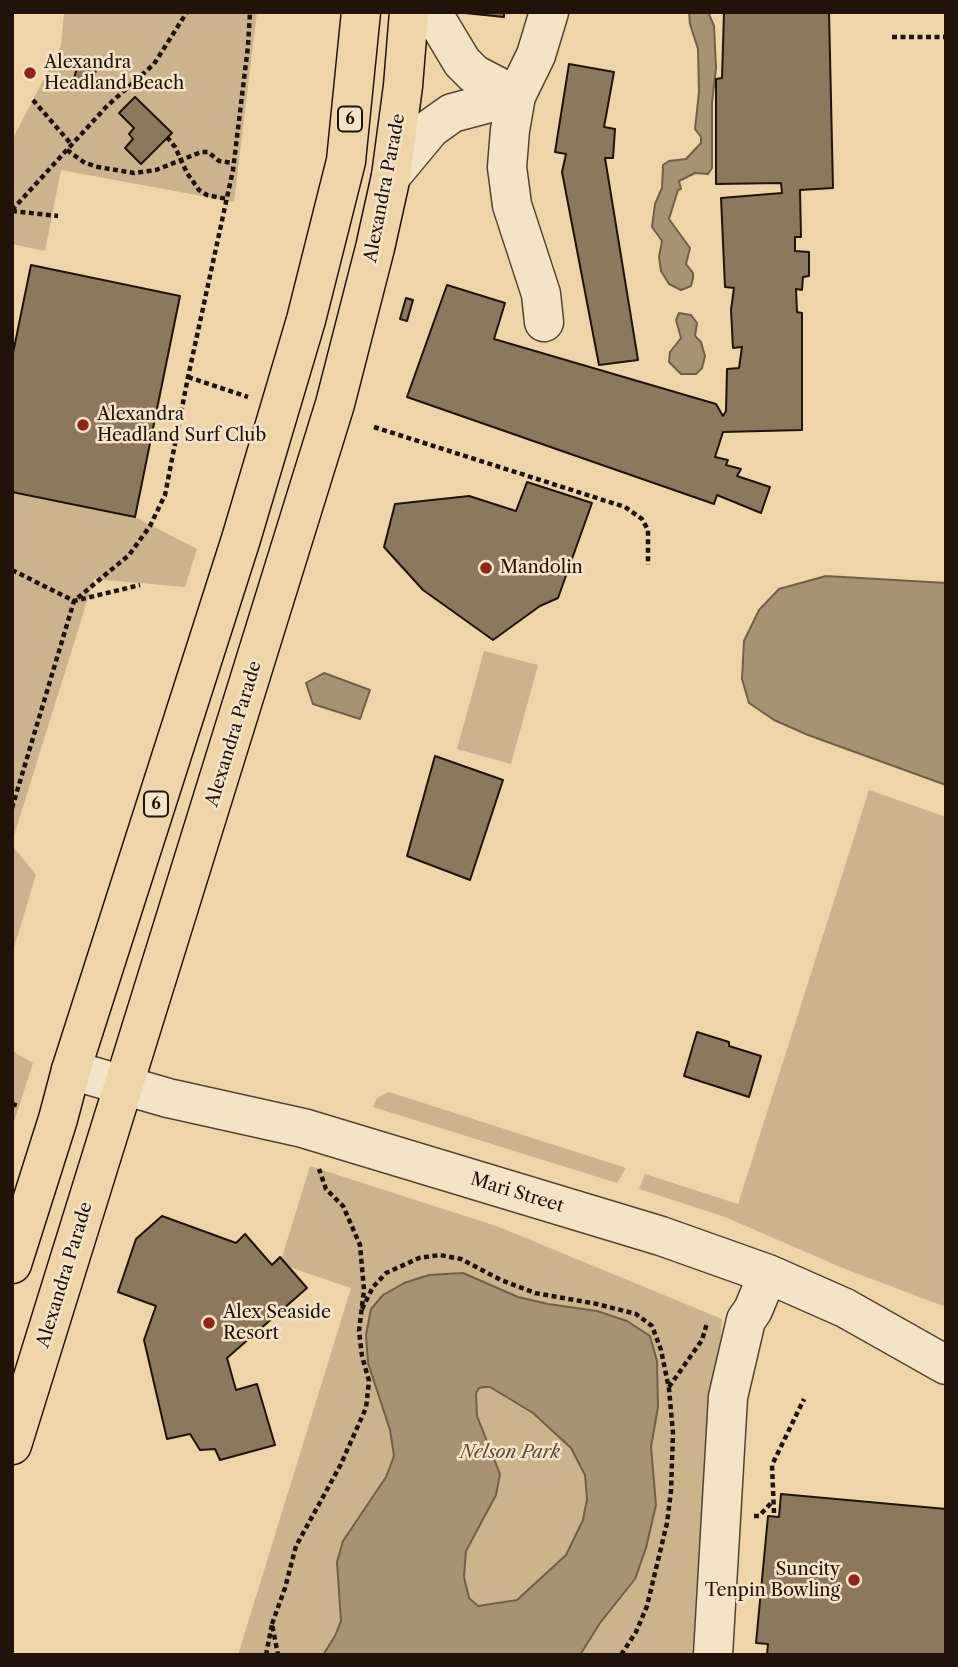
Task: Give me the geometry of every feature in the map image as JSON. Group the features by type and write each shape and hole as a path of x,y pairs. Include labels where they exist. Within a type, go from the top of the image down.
{"main road":[{"name":"6","path":"12,1264 71,1070 241,539 306,320 346,161 361,12"},
{"name":"Alexandra Parade","path":"12,1444 335,404 391,176 403,86 409,12"}],"street":[{"path":"432,12 462,62 474,74 516,96"},
{"path":"544,322 541,294 512,205 507,167 516,96 536,55 549,12"},
{"path":"391,176 431,128 452,113 516,96"},
{"name":"Mari Street","path":"71,1070 168,1098 303,1128 661,1236 768,1274 845,1308 946,1365"},
{"path":"713,1655 728,1397 746,1321 768,1274"}],"path":[{"path":"12,211 107,106 154,64 187,12"},
{"path":"12,808 74,601 129,555 150,527 165,495 227,199 248,46 250,12"},
{"path":"892,37 946,37"},
{"path":"33,100 72,145"},
{"path":"167,137 200,190 207,195 227,199"},
{"path":"67,150 85,163 134,173 156,170 201,152 208,152 219,161 233,163"},
{"path":"12,211 58,216"},
{"path":"188,377 249,397"},
{"path":"374,427 625,507 642,519 648,530 648,565"},
{"path":"12,570 74,601 140,585"},
{"path":"12,1104 19,1106"},
{"path":"266,1655 272,1624 296,1546 340,1466 366,1408 369,1381 359,1331 364,1290 360,1245 343,1206 326,1189 303,1128"},
{"path":"362,1309 373,1287 386,1273 419,1258 440,1255 461,1259 501,1280 535,1293 636,1314 652,1326 661,1350 668,1388 673,1433 671,1491 667,1523 647,1606 636,1632 621,1655"},
{"path":"774,1513 772,1465 804,1399"},
{"path":"272,1624 278,1655"}],"green space":[{"path":"64,12 257,12 234,202 61,170 45,251 12,244 12,140 61,46"},
{"path":"12,492 135,517 197,549 185,587 94,579 12,842"},
{"path":"484,651 538,665 511,764 457,749"},
{"path":"869,790 946,817 946,1307 845,1269 725,1217 639,1189 645,1174 738,1204"},
{"path":"12,845 36,875 12,954"},
{"path":"12,1048 33,1063 12,1128"},
{"path":"389,1092 626,1168 617,1183 373,1107 377,1098"},
{"name":"Nelson Park","path":"310,1166 499,1227 722,1319 700,1655 238,1655 351,1288 280,1264"}],"shaded area":[{"path":"689,12 708,12 714,26 716,68 712,103 712,168 708,174 695,173 679,181 681,189 678,190 669,219 690,248 686,264 693,273 693,278 691,286 681,290 669,284 661,271 659,257 662,241 652,227 655,204 662,188 663,165 669,161 686,159 701,143 701,137 695,129 699,92 698,49"},
{"path":"679,313 691,315 697,323 695,336 701,342 705,356 702,368 696,374 681,374 669,362 670,352 681,338 676,320"},
{"path":"826,576 946,583 946,785 808,735 774,720 749,703 742,679 744,641 759,610 779,589"},
{"path":"324,673 370,690 360,719 313,704 306,683"},
{"path":"463,1273 518,1297 597,1311 627,1321 650,1336 657,1361 658,1407 651,1447 656,1505 646,1548 635,1579 600,1623 580,1655 323,1655 341,1621 337,1562 343,1541 386,1477 394,1456 390,1430 368,1363 366,1335 371,1309 383,1295 404,1283 429,1275","holes":["490,1387 533,1413 571,1448 585,1475 587,1499 583,1520 566,1555 517,1600 478,1606 469,1598 464,1577 466,1551 496,1495 500,1474 477,1416 476,1393 479,1388"]}],"building":[{"path":"455,12 504,12 504,17"},
{"path":"724,12 829,12 833,188 800,190 801,237 795,237 795,251 809,252 809,276 803,277 802,290 796,289 797,312 802,313 802,430 723,432 715,457 728,460 726,465 741,469 737,476 770,487 761,513 717,495 714,504 407,397 447,285 505,303 494,339 716,404 723,416 726,411 727,369 739,368 742,347 733,348 731,310 734,288 725,287 721,198 782,193 781,183 716,184 716,79 722,78"},
{"path":"78,64 96,69 92,87 73,82"},
{"path":"569,64 614,72 604,127 615,129 613,158 605,158 638,360 599,365 562,172 566,154 555,152"},
{"path":"135,97 172,133 141,164 125,148 133,139 129,134 134,128 119,113"},
{"name":"Alexandra Headland Surf Club","path":"31,265 180,296 135,517 12,492 12,358"},
{"path":"406,298 413,300 407,321 400,319"},
{"name":"Mandolin","path":"527,482 592,503 558,598 540,606 493,640 423,590 384,547 395,504 469,496 516,511"},
{"path":"435,756 503,780 470,880 407,856"},
{"path":"697,1032 761,1056 749,1097 684,1076"},
{"name":"Alex Seaside Resort","path":"162,1216 236,1243 245,1234 272,1265 280,1257 307,1288 227,1358 236,1390 257,1384 275,1445 220,1460 215,1449 200,1450 190,1434 167,1439 144,1340 156,1306 118,1292 136,1239"},
{"name":"Suncity Tenpin Bowling","path":"781,1494 946,1509 946,1655 767,1655 768,1644 756,1643 768,1516 779,1517"}],"place":[{"name":"Alexandra Headland Beach","path":"30,73"},
{"name":"Alexandra Headland Surf Club","path":"83,425"},
{"name":"Mandolin","path":"486,568"},
{"name":"Alex Seaside Resort","path":"209,1323"},
{"name":"Suncity Tenpin Bowling","path":"854,1580"}]}
